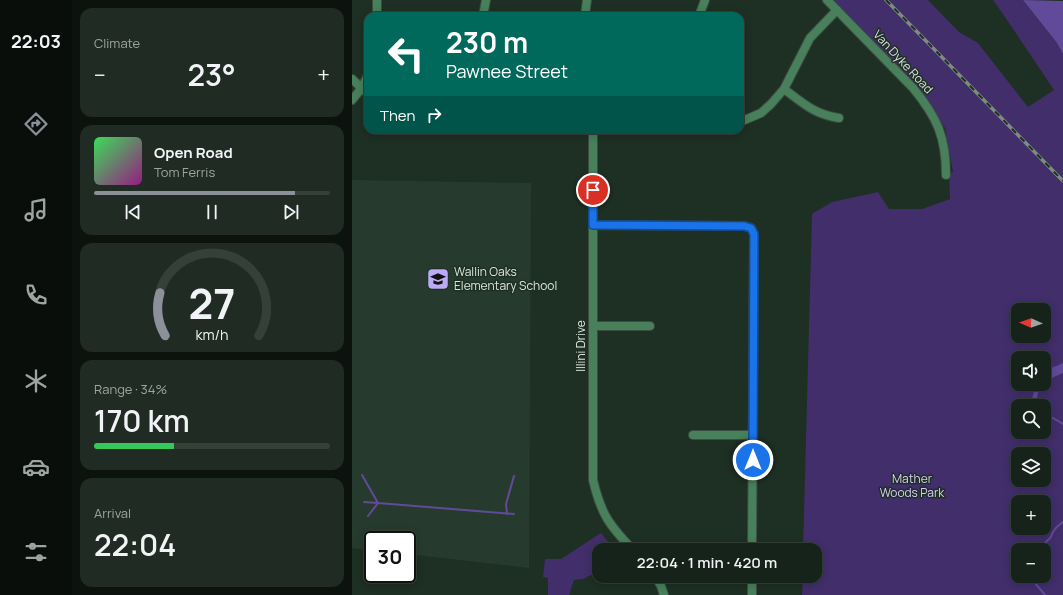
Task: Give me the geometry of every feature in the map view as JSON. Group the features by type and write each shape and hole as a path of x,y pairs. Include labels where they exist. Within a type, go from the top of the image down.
{"street":[{"path":"377,0 377,12"},
{"path":"484,12 486,0"},
{"path":"586,12 587,0"},
{"path":"701,12 705,0"},
{"name":"Van Dyke Road","path":"827,0 913,88 924,102 940,133 946,154 946,175"},
{"path":"744,120 761,113 784,89 810,38 837,10"},
{"path":"352,79 364,91"},
{"path":"352,100 364,83"},
{"path":"784,89 811,110 825,116 839,118"},
{"name":"Illini Drive","path":"593,134 593,480 597,498 604,515 615,532 626,543"},
{"path":"593,225 744,226 751,228 754,234 752,543"},
{"path":"593,326 650,326"},
{"path":"692,435 753,435"},
{"path":"659,583 664,595"},
{"path":"752,583 752,595"}],"shaded area":[{"path":"1023,0 1063,1 1063,54 1057,43"},
{"path":"352,180 531,183 529,568 416,555 416,531 364,531 364,550 352,548"},
{"path":"1063,363 1063,373 1051,378 1051,368"},
{"path":"1034,391 1039,391 1037,399 1032,399"}],"green space":[{"name":"Mather Woods Park","path":"832,0 928,0 959,32 978,43 1028,107 1054,90 993,0 1023,0 1057,43 1063,54 1063,595 802,595 803,583 822,583 822,543 803,543 812,214 832,202 878,192 889,209 922,209 950,199 949,173 953,172 945,128 915,86"},
{"path":"601,533 609,543 592,543 592,574 583,579 574,580 569,595 548,595 548,578 543,577 545,559 561,559"}],"waterway":[{"path":"1051,417 1063,424"},
{"path":"362,475 378,503 514,514"},
{"path":"507,514 506,504 514,476"},
{"path":"364,502 378,503"},
{"path":"368,516 378,503"},
{"path":"1045,543 1051,537 1056,528 1063,522"},
{"path":"1035,583 1045,595"}],"railway":[{"path":"886,0 1063,181"}],"place":[{"name":"Wallin Oaks Elementary School","path":"438,279"}],"route":[{"path":"593,190 593,225 744,226 751,228 754,234 753,460"}]}
